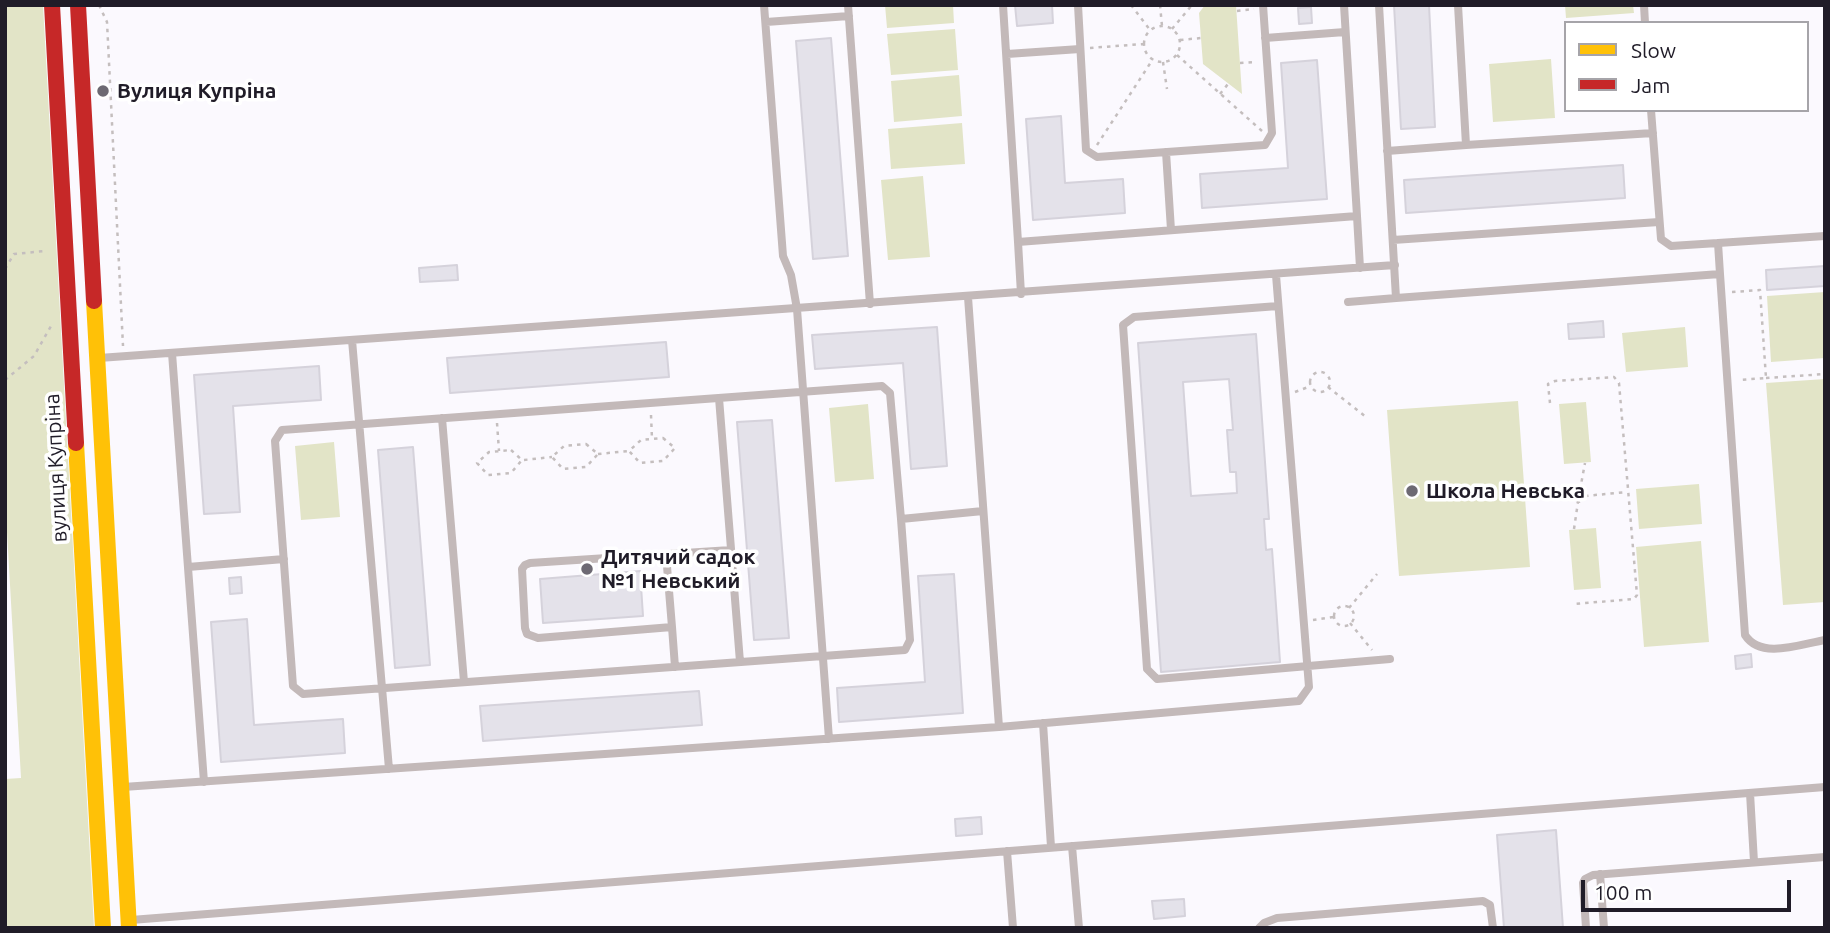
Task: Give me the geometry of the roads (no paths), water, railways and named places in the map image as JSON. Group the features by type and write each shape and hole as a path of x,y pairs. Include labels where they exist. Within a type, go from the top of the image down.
{"main road":[{"name":"вулиця Купріна","path":"52,5 103,925"},
{"path":"78,5 129,924 103,925"}],"lane":[{"path":"764,5 782,256 791,275 797,309 829,739"},
{"path":"848,5 870,304"},
{"path":"1003,5 1021,294"},
{"path":"1078,5 1086,150 1097,157 1265,145 1272,133 1263,7"},
{"path":"1344,5 1360,268"},
{"path":"1379,5 1396,298"},
{"path":"1458,5 1466,145"},
{"path":"765,22 849,16"},
{"path":"1265,38 1345,32"},
{"path":"1007,54 1080,49"},
{"path":"1651,112 1661,239 1671,246 1825,236"},
{"path":"1387,151 1653,133"},
{"path":"1166,152 1171,230"},
{"path":"1018,242 1357,216"},
{"path":"1393,240 1659,222"},
{"path":"1718,243 1745,635 1757,646 1768,649 1825,640"},
{"path":"97,358 1021,294 1395,265"},
{"path":"1348,302 1720,274"},
{"path":"121,788 999,727 1299,701 1309,687 1276,275"},
{"path":"968,297 999,727"},
{"path":"1278,306 1134,317 1123,325 1147,669 1157,679 1390,659"},
{"path":"352,340 389,769"},
{"path":"172,353 204,782"},
{"path":"882,386 890,393 910,640 905,650 303,694 293,686 275,441 282,430 719,398 882,386"},
{"path":"719,398 740,662"},
{"path":"442,418 464,682"},
{"path":"901,519 984,512"},
{"path":"672,627 538,638 527,634 521,575 524,565 731,551"},
{"path":"666,554 675,667"},
{"path":"188,567 284,559"},
{"path":"1043,723 1051,847"},
{"path":"129,924 1051,847 1825,788"},
{"path":"1750,793 1754,862"},
{"path":"1072,846 1079,928"},
{"path":"1007,851 1013,928"},
{"path":"1587,928 1583,883 1588,876 1825,857"},
{"path":"1600,874 1604,928"},
{"path":"1259,928 1277,918 1483,901 1490,905 1493,928"}],"place":[{"name":"Вулиця Купріна","path":"103,91"},
{"name":"Школа Невська","path":"1412,491"},
{"name":"Дитячий садок №1 Невський","path":"587,569"}]}
